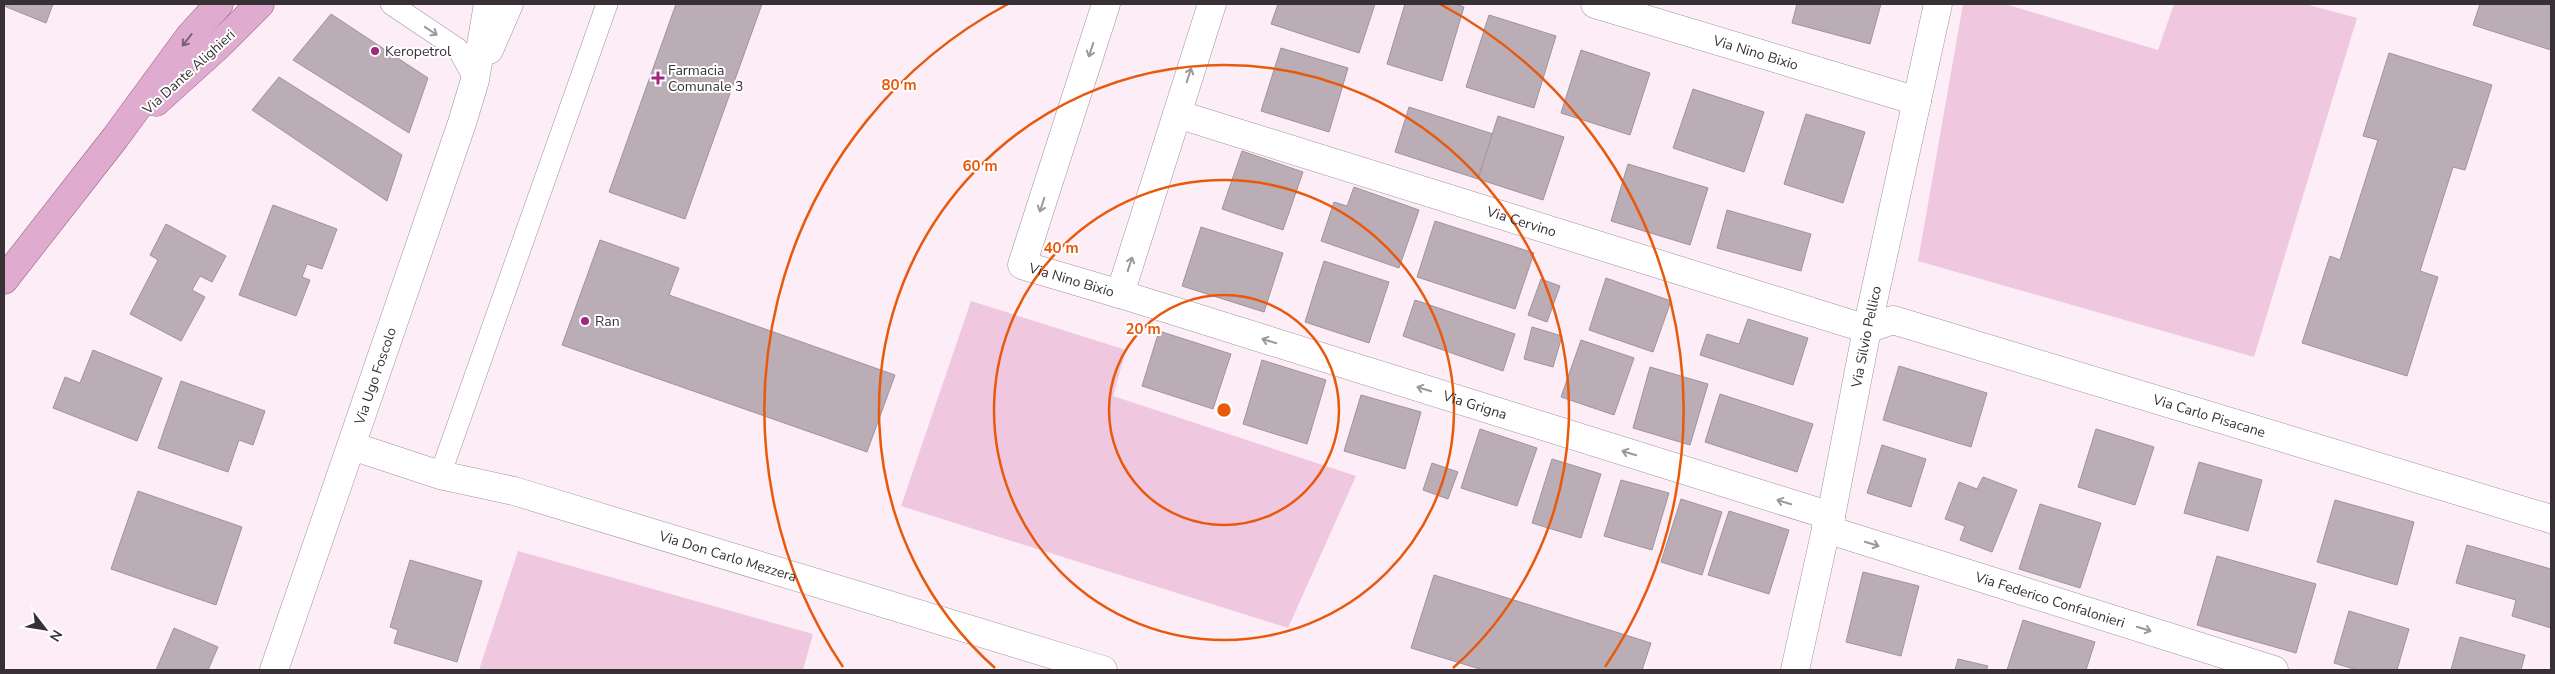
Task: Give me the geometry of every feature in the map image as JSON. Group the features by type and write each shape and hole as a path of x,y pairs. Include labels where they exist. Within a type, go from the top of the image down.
{"main road":[{"name":"Via Dante Alighieri","path":"4,280 115,138 189,37 219,4"},
{"name":"Via Dante Alighieri","path":"115,138 218,46 260,4"}],"street":[{"name":"Via Ugo Foscolo","path":"475,80 488,4"},
{"name":"Via Ugo Foscolo","path":"274,670 442,186 475,80 509,4"},
{"name":"Via Nino Bixio","path":"1106,4 1022,265 1120,294 1212,4"},
{"name":"Via Nino Bixio","path":"1595,4 1917,101"},
{"name":"Via Silvio Pellico","path":"1795,670 1938,4"},
{"name":"Via Cervino","path":"1177,114 1867,329"},
{"name":"Via Grigna","path":"1120,294 1828,523"},
{"name":"Via Carlo Pisacane","path":"1867,329 1893,320 2551,519"},
{"name":"Via Don Carlo Mezzera","path":"352,446 440,475 514,491 1104,670"},
{"name":"Via Federico Confalonieri","path":"1828,523 2274,670"}],"lane":[{"path":"391,4 458,49 475,80"},
{"path":"440,475 607,4"}],"shaded area":[{"path":"1963,4 2005,4 2158,50 2174,4 2305,4 2357,18 2254,357 1918,261"},
{"path":"971,301 1126,350 1113,396 1356,476 1288,628 901,506"},
{"path":"518,551 813,634 803,670 479,670"}],"building":[{"path":"4,4 53,4 46,23 4,6"},
{"path":"676,4 762,4 685,219 609,192"},
{"path":"1278,4 1375,4 1359,53 1271,24"},
{"path":"1405,4 1455,4 1464,7 1442,81 1387,64"},
{"path":"1797,4 1881,4 1870,44 1792,23"},
{"path":"2480,4 2551,4 2551,50 2473,25"},
{"path":"331,14 428,78 409,133 293,60"},
{"path":"1489,15 1556,36 1534,108 1466,87"},
{"path":"1281,48 1348,68 1329,132 1261,111"},
{"path":"1581,50 1650,73 1630,135 1561,113"},
{"path":"2389,53 2492,85 2465,170 2453,167 2420,271 2438,277 2407,376 2302,343 2330,256 2340,260 2378,140 2363,136"},
{"path":"279,77 402,155 387,201 252,110"},
{"path":"1693,89 1764,112 1744,172 1673,148"},
{"path":"1409,107 1493,134 1478,179 1395,152"},
{"path":"1806,114 1865,132 1843,203 1784,184"},
{"path":"1498,116 1564,137 1543,200 1478,179"},
{"path":"1242,151 1303,172 1283,230 1222,209"},
{"path":"1628,164 1708,188 1690,245 1611,221"},
{"path":"1354,187 1419,210 1399,268 1321,241 1334,202 1347,206"},
{"path":"273,205 337,229 322,269 307,264 302,277 310,280 296,316 239,295"},
{"path":"1727,210 1811,234 1801,271 1717,248"},
{"path":"1435,221 1534,253 1515,309 1417,277"},
{"path":"166,224 226,256 212,282 200,276 192,290 205,297 181,341 130,314 158,260 150,255"},
{"path":"1201,227 1283,253 1264,312 1182,286"},
{"path":"600,240 679,268 669,295 895,375 867,452 562,345"},
{"path":"1324,261 1389,282 1369,343 1305,322"},
{"path":"1606,278 1671,301 1653,352 1589,330"},
{"path":"1541,279 1560,286 1547,322 1528,315"},
{"path":"1415,300 1515,334 1503,371 1403,336"},
{"path":"1748,319 1808,338 1793,385 1700,355 1707,334 1739,344"},
{"path":"1532,327 1562,336 1553,367 1524,359"},
{"path":"1159,331 1231,354 1213,409 1142,386"},
{"path":"1581,340 1634,358 1614,415 1561,397"},
{"path":"93,350 162,378 137,441 53,408 65,377 80,383"},
{"path":"1262,360 1326,380 1307,444 1243,424"},
{"path":"1899,366 1987,393 1971,447 1883,420"},
{"path":"1650,367 1708,384 1690,445 1633,428"},
{"path":"181,381 265,411 253,445 239,440 228,472 158,448"},
{"path":"1720,394 1813,424 1797,472 1705,442"},
{"path":"1361,395 1421,412 1405,469 1344,451"},
{"path":"1480,429 1537,448 1517,506 1461,488"},
{"path":"2096,429 2154,447 2135,505 2078,487"},
{"path":"1882,445 1926,459 1911,507 1867,493"},
{"path":"1552,459 1601,474 1581,538 1532,523"},
{"path":"2199,462 2262,480 2248,531 2184,513"},
{"path":"1432,463 1458,472 1448,499 1423,490"},
{"path":"1983,477 2017,490 1992,552 1960,540 1965,526 1945,519 1959,482 1977,489"},
{"path":"1621,480 1669,493 1652,550 1604,536"},
{"path":"138,491 242,527 216,605 111,569"},
{"path":"1681,499 1722,512 1702,575 1661,562"},
{"path":"2335,500 2414,522 2397,585 2317,562"},
{"path":"2040,504 2101,523 2080,588 2019,569"},
{"path":"1729,511 1789,530 1769,594 1708,575"},
{"path":"2467,545 2551,569 2551,628 2512,616 2516,600 2456,583"},
{"path":"2217,556 2316,584 2296,653 2197,625"},
{"path":"410,560 482,581 457,662 394,643 398,630 390,627"},
{"path":"1863,572 1919,586 1901,656 1846,642"},
{"path":"1434,575 1651,643 1642,670 1483,670 1411,648"},
{"path":"2349,611 2409,629 2397,670 2357,670 2334,663"},
{"path":"2023,620 2095,642 2086,670 2007,670"},
{"path":"174,628 218,647 208,670 156,670"},
{"path":"2460,637 2525,655 2521,670 2451,670"},
{"path":"1958,659 1988,666 1986,670 1955,670"}],"place":[{"name":"Keropetrol","path":"375,51"},
{"name":"Farmacia Comunale 3","path":"658,78"},
{"name":"Ran","path":"585,321"}]}
